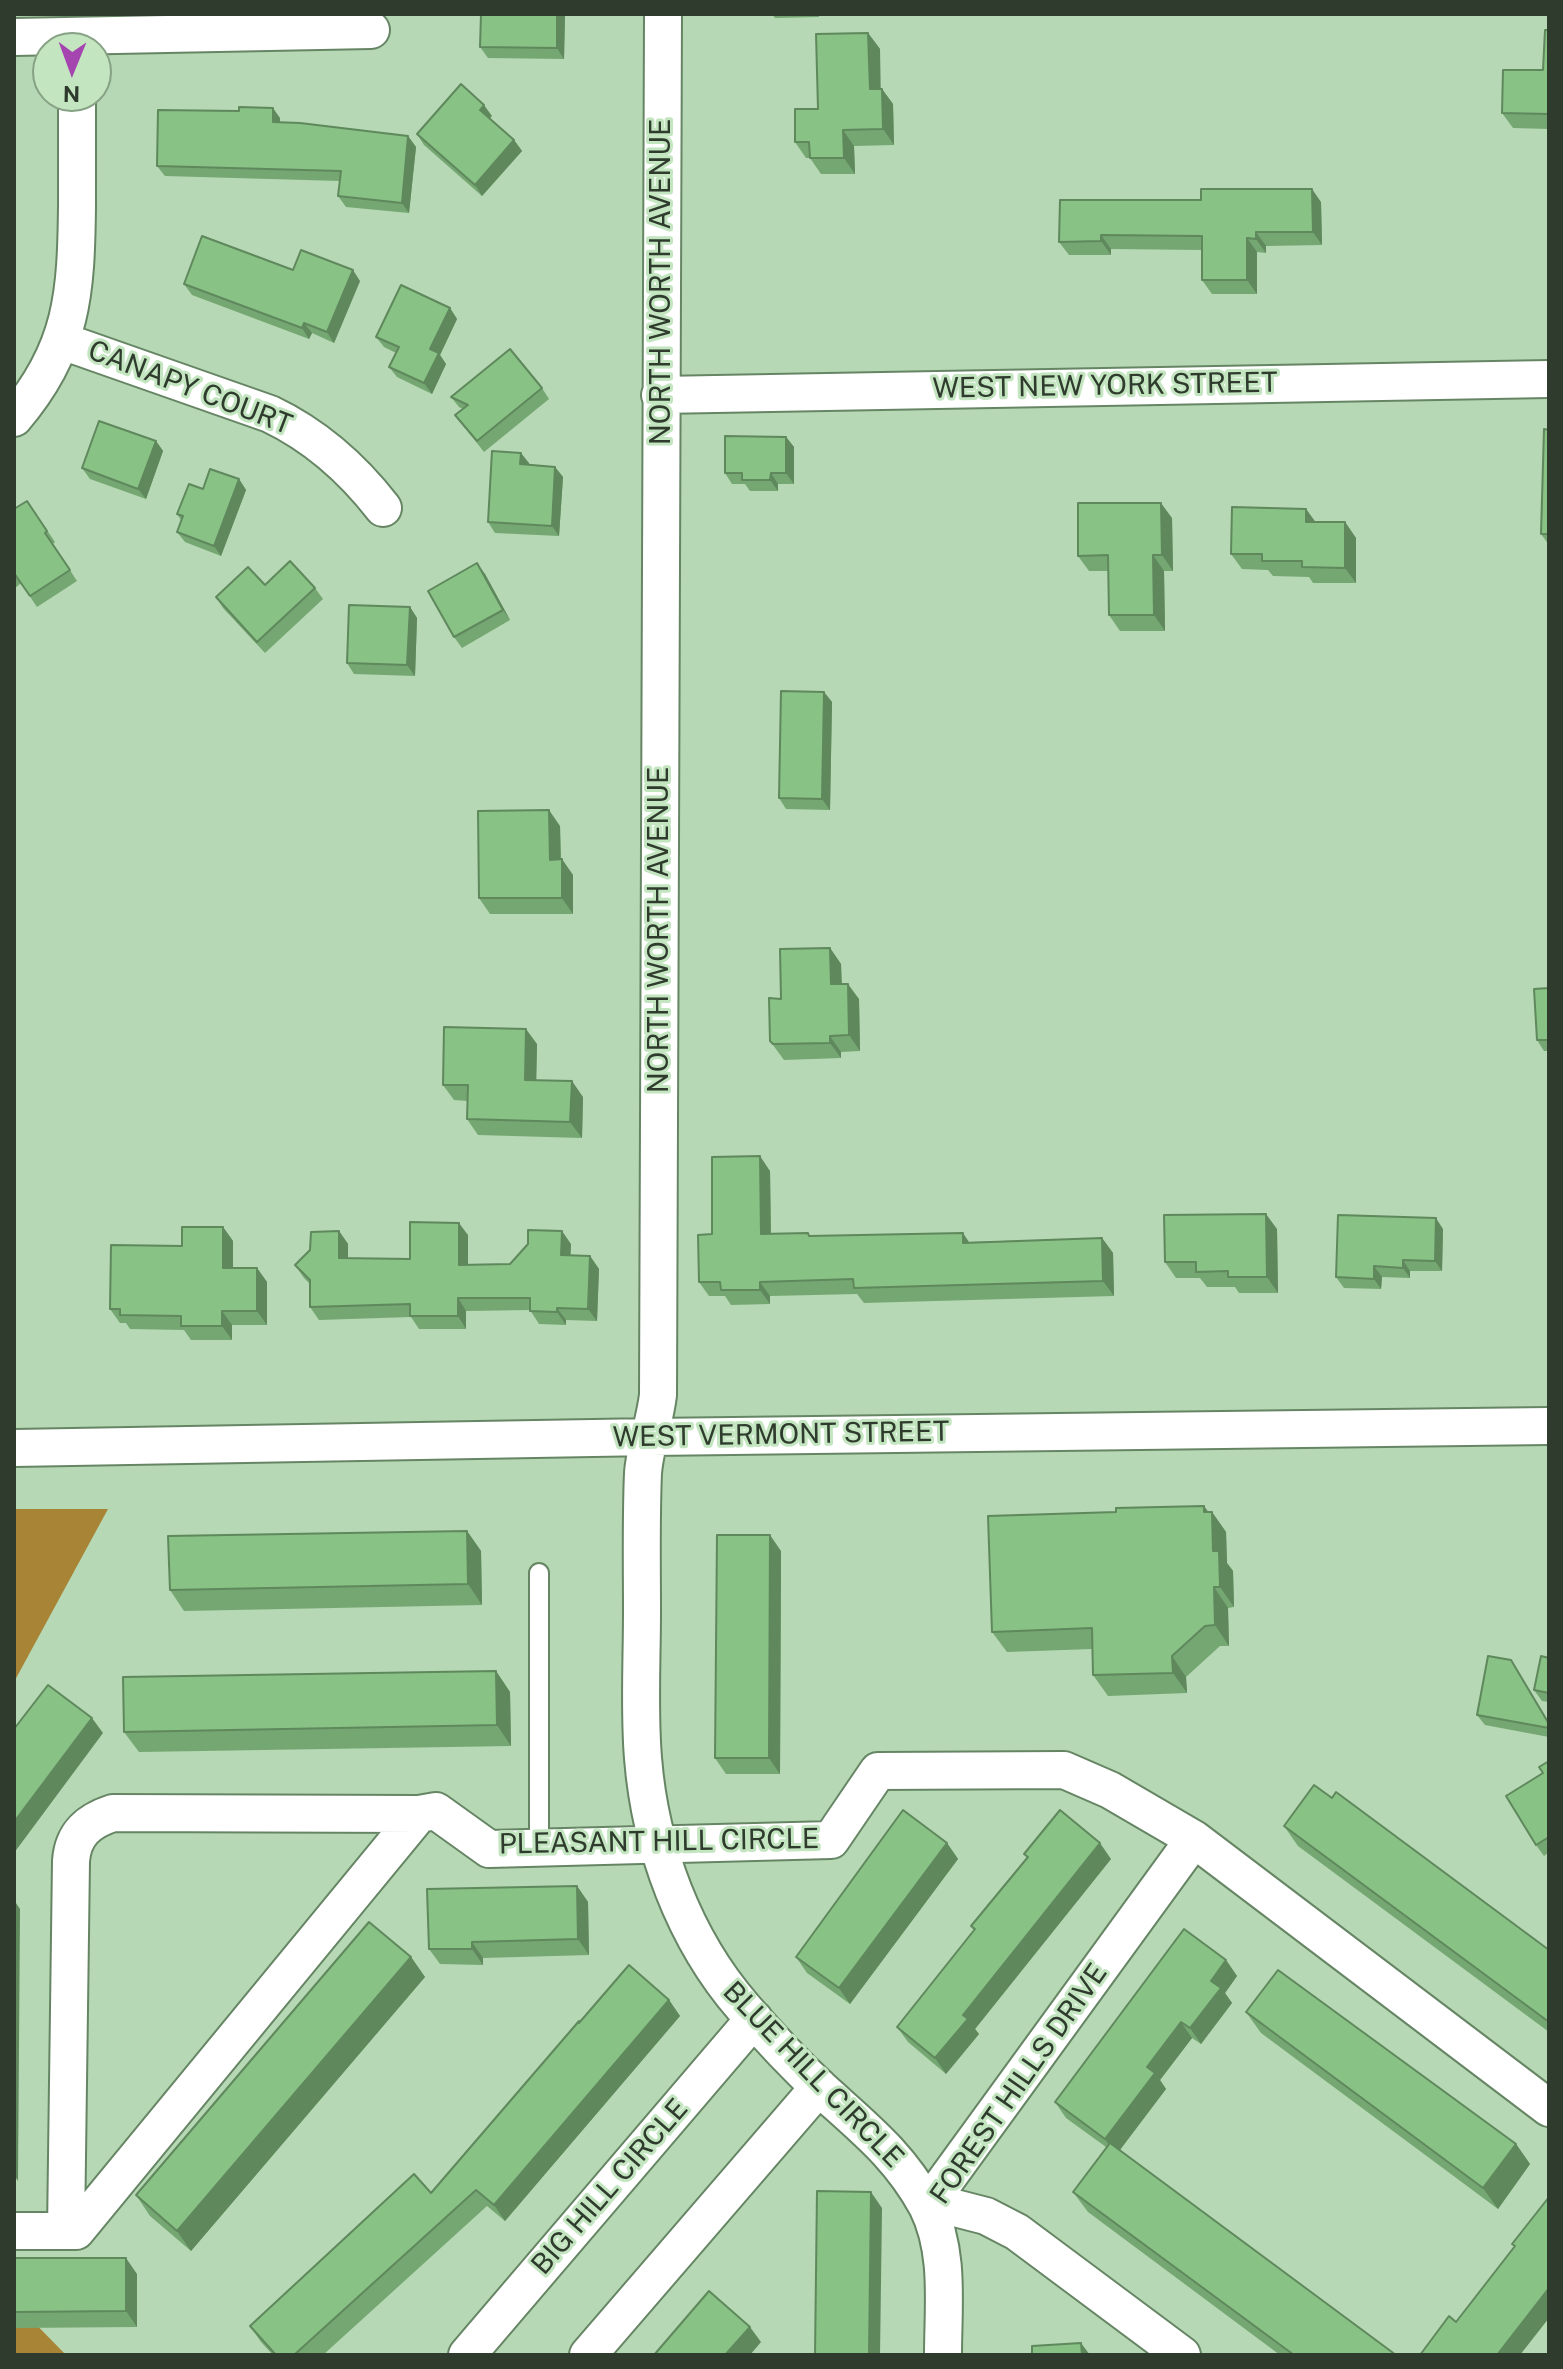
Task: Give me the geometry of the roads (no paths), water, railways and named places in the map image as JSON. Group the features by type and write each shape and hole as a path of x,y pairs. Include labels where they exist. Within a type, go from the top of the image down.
{"street":[{"name":"NORTH WORTH AVENUE","path":"659,1843 645,1773 641,1718 643,1470 657,1409 658,1379 663,14"},
{"path":"112,33 371,30"},
{"path":"14,418 32,397 49,369 62,341 75,287 77,112"},
{"name":"CANAPY COURT","path":"62,341 270,414 293,425 334,455 383,508"},
{"name":"WEST NEW YORK STREET","path":"660,395 1549,379"},
{"name":"WEST VERMONT STREET","path":"14,1448 1549,1426"},
{"name":"PLEASANT HILL CIRCLE","path":"66,2231 71,1861 76,1838 91,1820 113,1813 419,1814 436,1811 489,1849 831,1840 878,1771 1064,1770 1110,1790 1194,1839"},
{"path":"14,2231 76,2231 419,1814"},
{"path":"1194,1839 1549,2108"},
{"name":"FOREST HILLS DRIVE","path":"943,2355 943,2259 936,2227 927,2206 1194,1839"},
{"name":"BLUE HILL CIRCLE","path":"659,1843 689,1929 723,1981 754,2019 819,2087 885,2146 905,2170 927,2206"},
{"name":"BIG HILL CIRCLE","path":"467,2355 754,2019"},
{"path":"588,2355 819,2087"},
{"path":"927,2206 951,2207 986,2216 1017,2232 1182,2355"}],"lane":[{"path":"539,1573 539,1847"}]}
